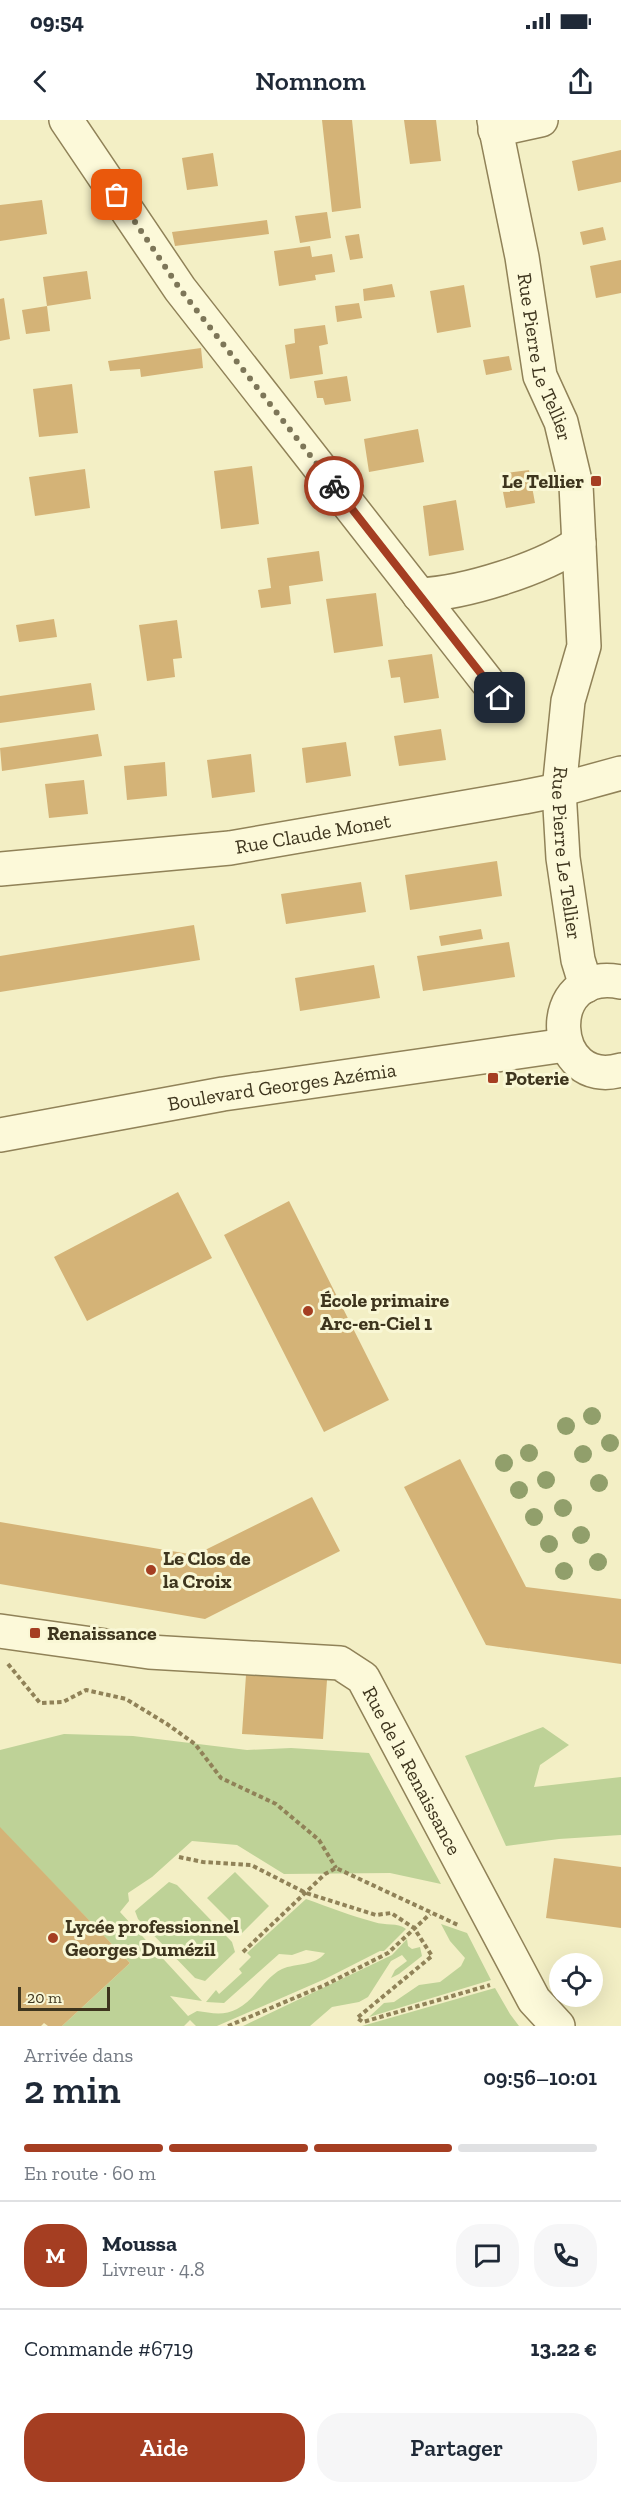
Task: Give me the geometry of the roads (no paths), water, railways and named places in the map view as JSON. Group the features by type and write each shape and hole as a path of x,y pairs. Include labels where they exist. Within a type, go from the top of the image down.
{"street":[{"path":"66,120 180,289 500,698"},
{"path":"495,125 541,120"},
{"name":"Rue Pierre Le Tellier","path":"495,125 522,257 540,376 561,422 576,485 584,646 568,701 560,790 563,858 578,960 586,986"},
{"path":"419,596 439,594 533,568 563,554 579,543"},
{"name":"Rue Claude Monet","path":"0,869 230,848 560,790 621,773"},
{"path":"620,1078 586,1067 572,1054 566,1045 562,1023 569,1001 586,986 607,980 621,982"},
{"name":"Boulevard Georges Azémia","path":"0,1135 223,1094 566,1045"},
{"name":"Rue de la Renaissance","path":"0,1631 149,1652 340,1663 363,1678 534,2000 558,2026"}],"place":[{"name":"Le Tellier","path":"596,481"},
{"name":"Poterie","path":"493,1078"},
{"name":"École primaire Arc-en-Ciel 1","path":"308,1311"},
{"name":"Le Clos de la Croix","path":"151,1570"},
{"name":"Renaissance","path":"35,1633"},
{"name":"Lycée professionnel Georges Dumézil","path":"53,1938"}]}
